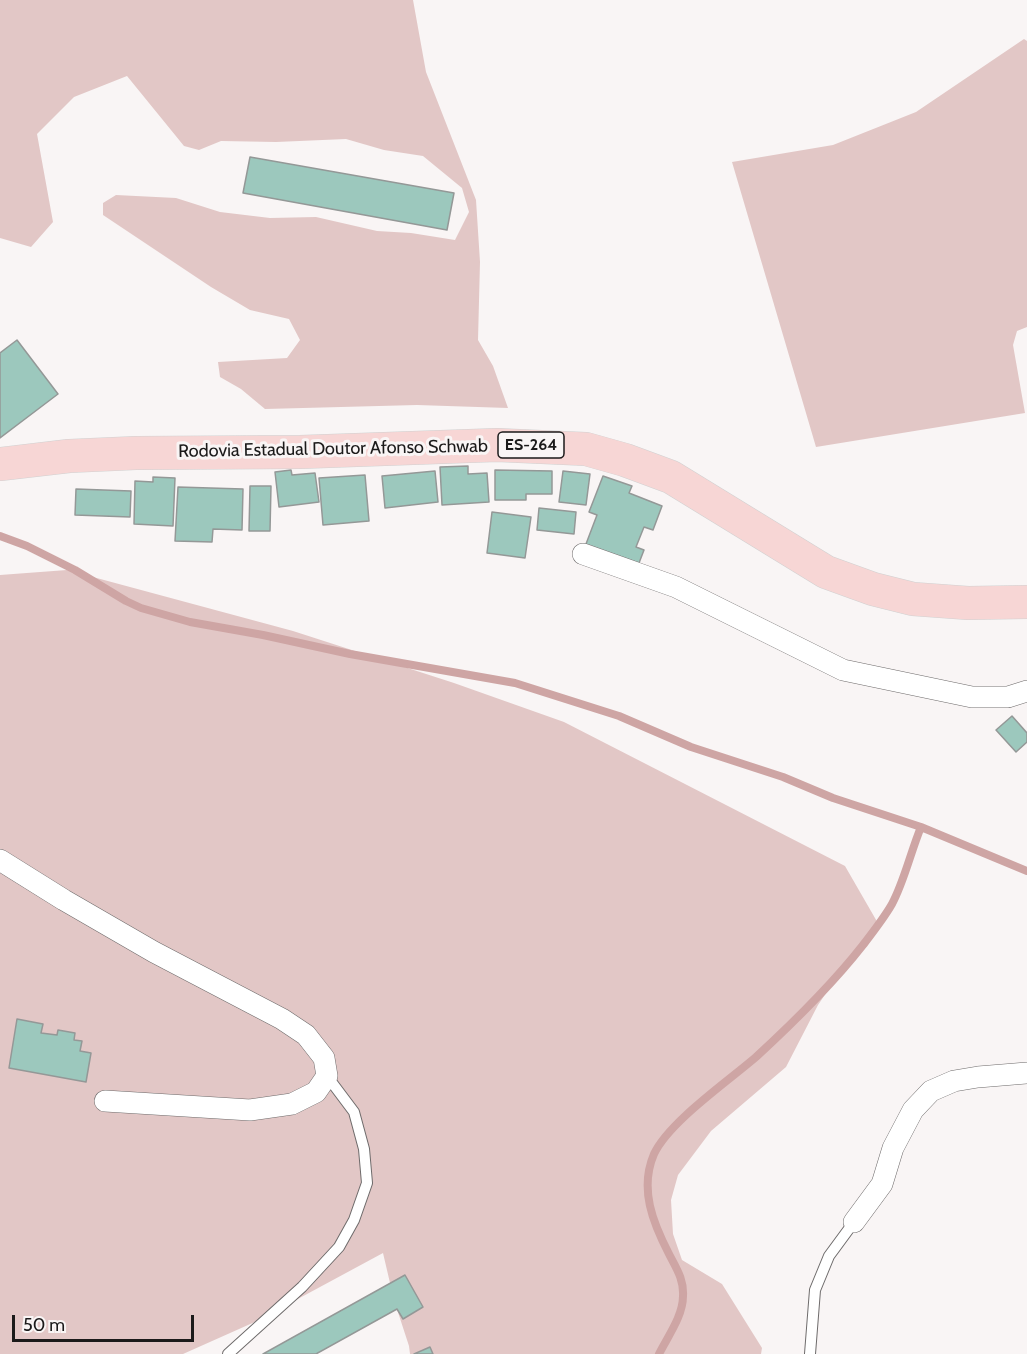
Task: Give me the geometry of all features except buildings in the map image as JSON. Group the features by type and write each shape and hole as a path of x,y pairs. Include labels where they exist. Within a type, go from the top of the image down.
{"main road":[{"name":"Rodovia Estadual Doutor Afonso Schwab","path":"0,464 69,456 136,453 300,452 497,444 586,449 671,477 826,572 873,589 914,599 968,603 1027,602"}],"street":[{"path":"583,554 676,587 843,670 972,697 1008,697 1027,691"},
{"path":"0,860 134,940 282,1019 306,1035 324,1058 327,1076 316,1092 292,1104 250,1110 105,1101"},
{"path":"854,1221 882,1184 893,1148 913,1110 931,1091 954,1081 1027,1073"}],"lane":[{"path":"228,1354 302,1287 339,1247 354,1220 367,1183 364,1149 354,1112 327,1076"},
{"path":"810,1354 815,1290 829,1256 854,1221"}],"shaded area":[{"path":"0,0 413,0 426,72 476,200 480,262 478,340 493,366 508,408 417,405 265,409 241,389 220,377 218,362 287,358 300,340 289,319 250,310 211,287 103,215 103,203 116,195 176,198 220,212 270,218 316,217 377,231 411,233 455,240 469,212 462,188 423,156 384,150 346,139 276,142 221,141 199,150 184,146 127,76 74,97 37,134 53,222 31,247 0,238"},
{"path":"1024,39 1027,41 1027,327 1017,331 1013,345 1025,413 816,447 732,162 833,145 916,112"},
{"path":"67,570 293,631 454,683 564,722 845,866 879,925 841,971 818,1005 786,1067 711,1131 678,1175 671,1200 673,1234 682,1260 722,1284 762,1348 761,1354 410,1354 383,1253 257,1321 183,1354 0,1354 0,575"}],"waterway":[{"path":"0,536 27,546 75,570 141,608 190,622 350,654 515,683 619,716 691,747 783,777 833,798 921,827 1027,871"},
{"path":"659,1354 678,1318 683,1290 679,1274 658,1230 650,1206 648,1180 654,1154 672,1129 685,1116 770,1044 851,960 892,904 921,827"}]}
